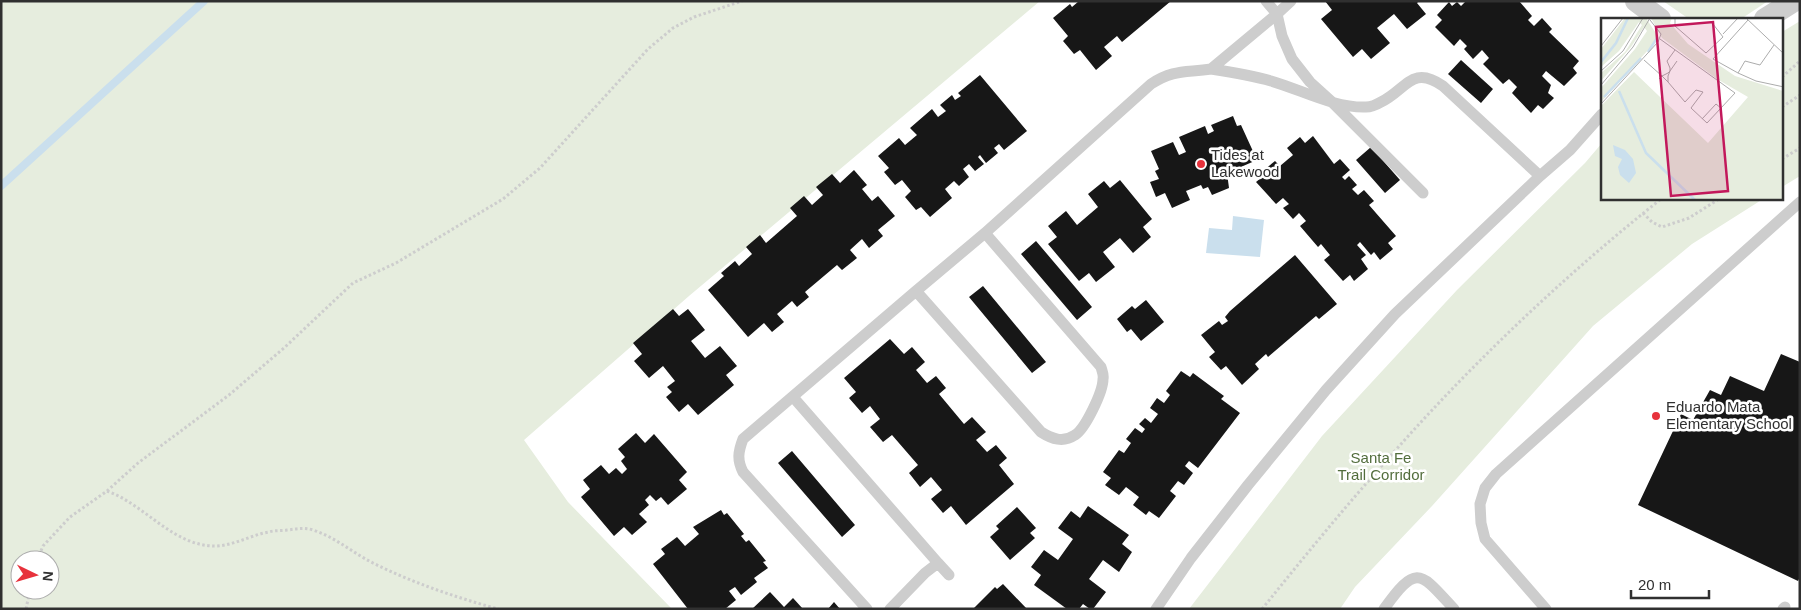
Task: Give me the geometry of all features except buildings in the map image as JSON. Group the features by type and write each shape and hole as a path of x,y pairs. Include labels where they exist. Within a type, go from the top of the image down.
{"street":[{"path":"1636,1 1659,18"},
{"path":"1767,18 1794,1"}],"lane":[{"path":"1266,1 1277,14 1282,36 1292,60 1310,82 1422,193"},
{"path":"1211,69 1291,1"},
{"path":"867,609 743,472 738,463 739,450 743,439 985,233 1151,84 1164,76 1175,73 1211,69 1271,81 1331,101 1355,107 1370,108 1398,91 1410,79 1420,77 1433,79 1443,86 1540,176"},
{"path":"1156,609 1237,499 1326,390 1395,314 1540,176 1570,150 1601,115"},
{"path":"1546,609 1485,539 1480,522 1480,504 1485,488 1496,474 1800,202"},
{"path":"916,291 1041,432 1052,439 1064,440 1076,435 1089,415 1098,395 1103,379 1101,367 985,233"},
{"path":"792,397 949,575"},
{"path":"890,609 925,573 938,563"},
{"path":"1384,609 1399,587 1409,579 1418,577 1428,580 1454,609"}],"path":[{"path":"41,550 70,517 107,491 138,464 229,395 284,348 353,283 396,263 503,199 523,183 540,168 648,50 673,28 694,17 742,1"},
{"path":"1784,75 1800,61"},
{"path":"1784,106 1800,95"},
{"path":"1784,158 1800,148"},
{"path":"1262,609 1380,468 1456,385 1538,305 1660,200"},
{"path":"1643,214 1652,222 1662,226 1689,218 1717,200"},
{"path":"107,491 122,497 176,535 196,543 218,546 269,532 303,528 316,531 366,559 409,579 455,597 498,609"}],"green space":[{"path":"1,1 1040,1 689,296 524,440 568,502 672,609 1,609"},
{"path":"1663,1 1768,1 1742,18 1688,18"},
{"path":"1800,21 1800,176 1784,186 1784,31"},
{"name":"Santa Fe Trail Corridor","path":"1601,144 1601,200 1761,200 1692,244 1593,326 1432,506 1355,587 1340,609 1189,609 1322,436 1457,290 1585,163"}],"water":[{"path":"1233,216 1264,220 1260,257 1206,253 1209,228 1232,230"}],"waterway":[{"path":"1,186 204,1"}],"place":[{"name":"Tides at Lakewood","path":"1201,164"},
{"name":"Eduardo Mata Elementary School","path":"1656,416"}]}
